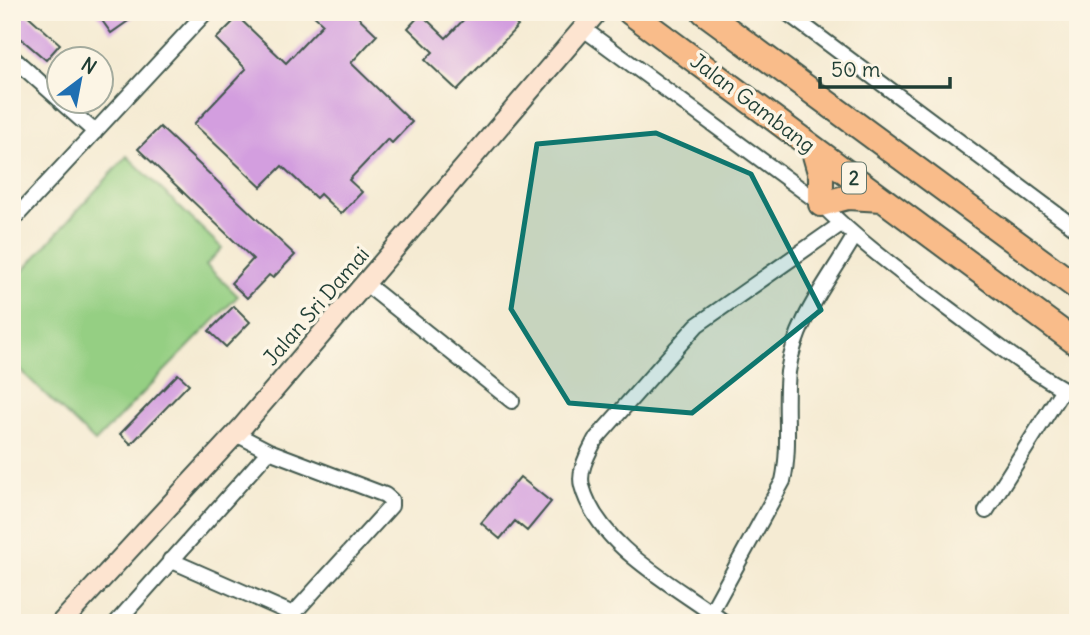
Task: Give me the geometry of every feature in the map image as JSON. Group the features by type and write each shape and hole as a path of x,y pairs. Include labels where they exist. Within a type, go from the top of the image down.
{"highway":[{"name":"Jalan Gambang","path":"631,12 1078,344"},
{"name":"Jalan Gambang","path":"704,12 1078,288"},
{"path":"813,148 821,176 821,204 848,197 883,199"}],"street":[{"path":"12,220 206,12"},
{"name":"Jalan Sri Damai","path":"61,623 236,434 585,30 597,12"},
{"path":"786,12 1078,230"},
{"path":"585,30 821,204 853,237 995,343 1078,397"},
{"path":"14,61 46,89"},
{"path":"77,116 95,132"},
{"path":"725,623 657,578 607,528 582,485 584,462 595,440 697,326 841,223"},
{"path":"711,612 783,481 787,465 788,370 797,333 853,237"},
{"path":"366,284 512,401"},
{"path":"986,511 1063,389"},
{"path":"170,560 289,618 391,503 385,495 269,451 236,434"},
{"path":"116,623 269,451"}],"highlighted area":[{"path":"656,133 751,174 821,310 692,413 569,403 511,309 537,144"}],"green space":[{"path":"127,156 222,248 206,265 238,296 95,442 12,362 12,283"}],"building":[{"path":"12,12 24,12 60,44 46,46 46,60 12,31"},
{"path":"96,12 141,12 111,33"},
{"path":"310,12 353,12 377,35 351,63 412,122 392,143 388,139 349,180 362,192 341,214 320,194 316,198 282,166 261,187 194,124 246,69 216,39 238,17 286,63 323,24"},
{"path":"471,12 503,12 518,26 457,90 425,60 433,52 408,28 421,14 446,38"},
{"path":"160,127 295,255 273,278 269,275 247,298 231,283 253,259 138,149"},
{"path":"234,306 250,322 226,347 209,331"},
{"path":"178,374 189,384 131,444 120,434"},
{"path":"520,477 551,502 527,531 515,521 500,539 481,523"}]}
